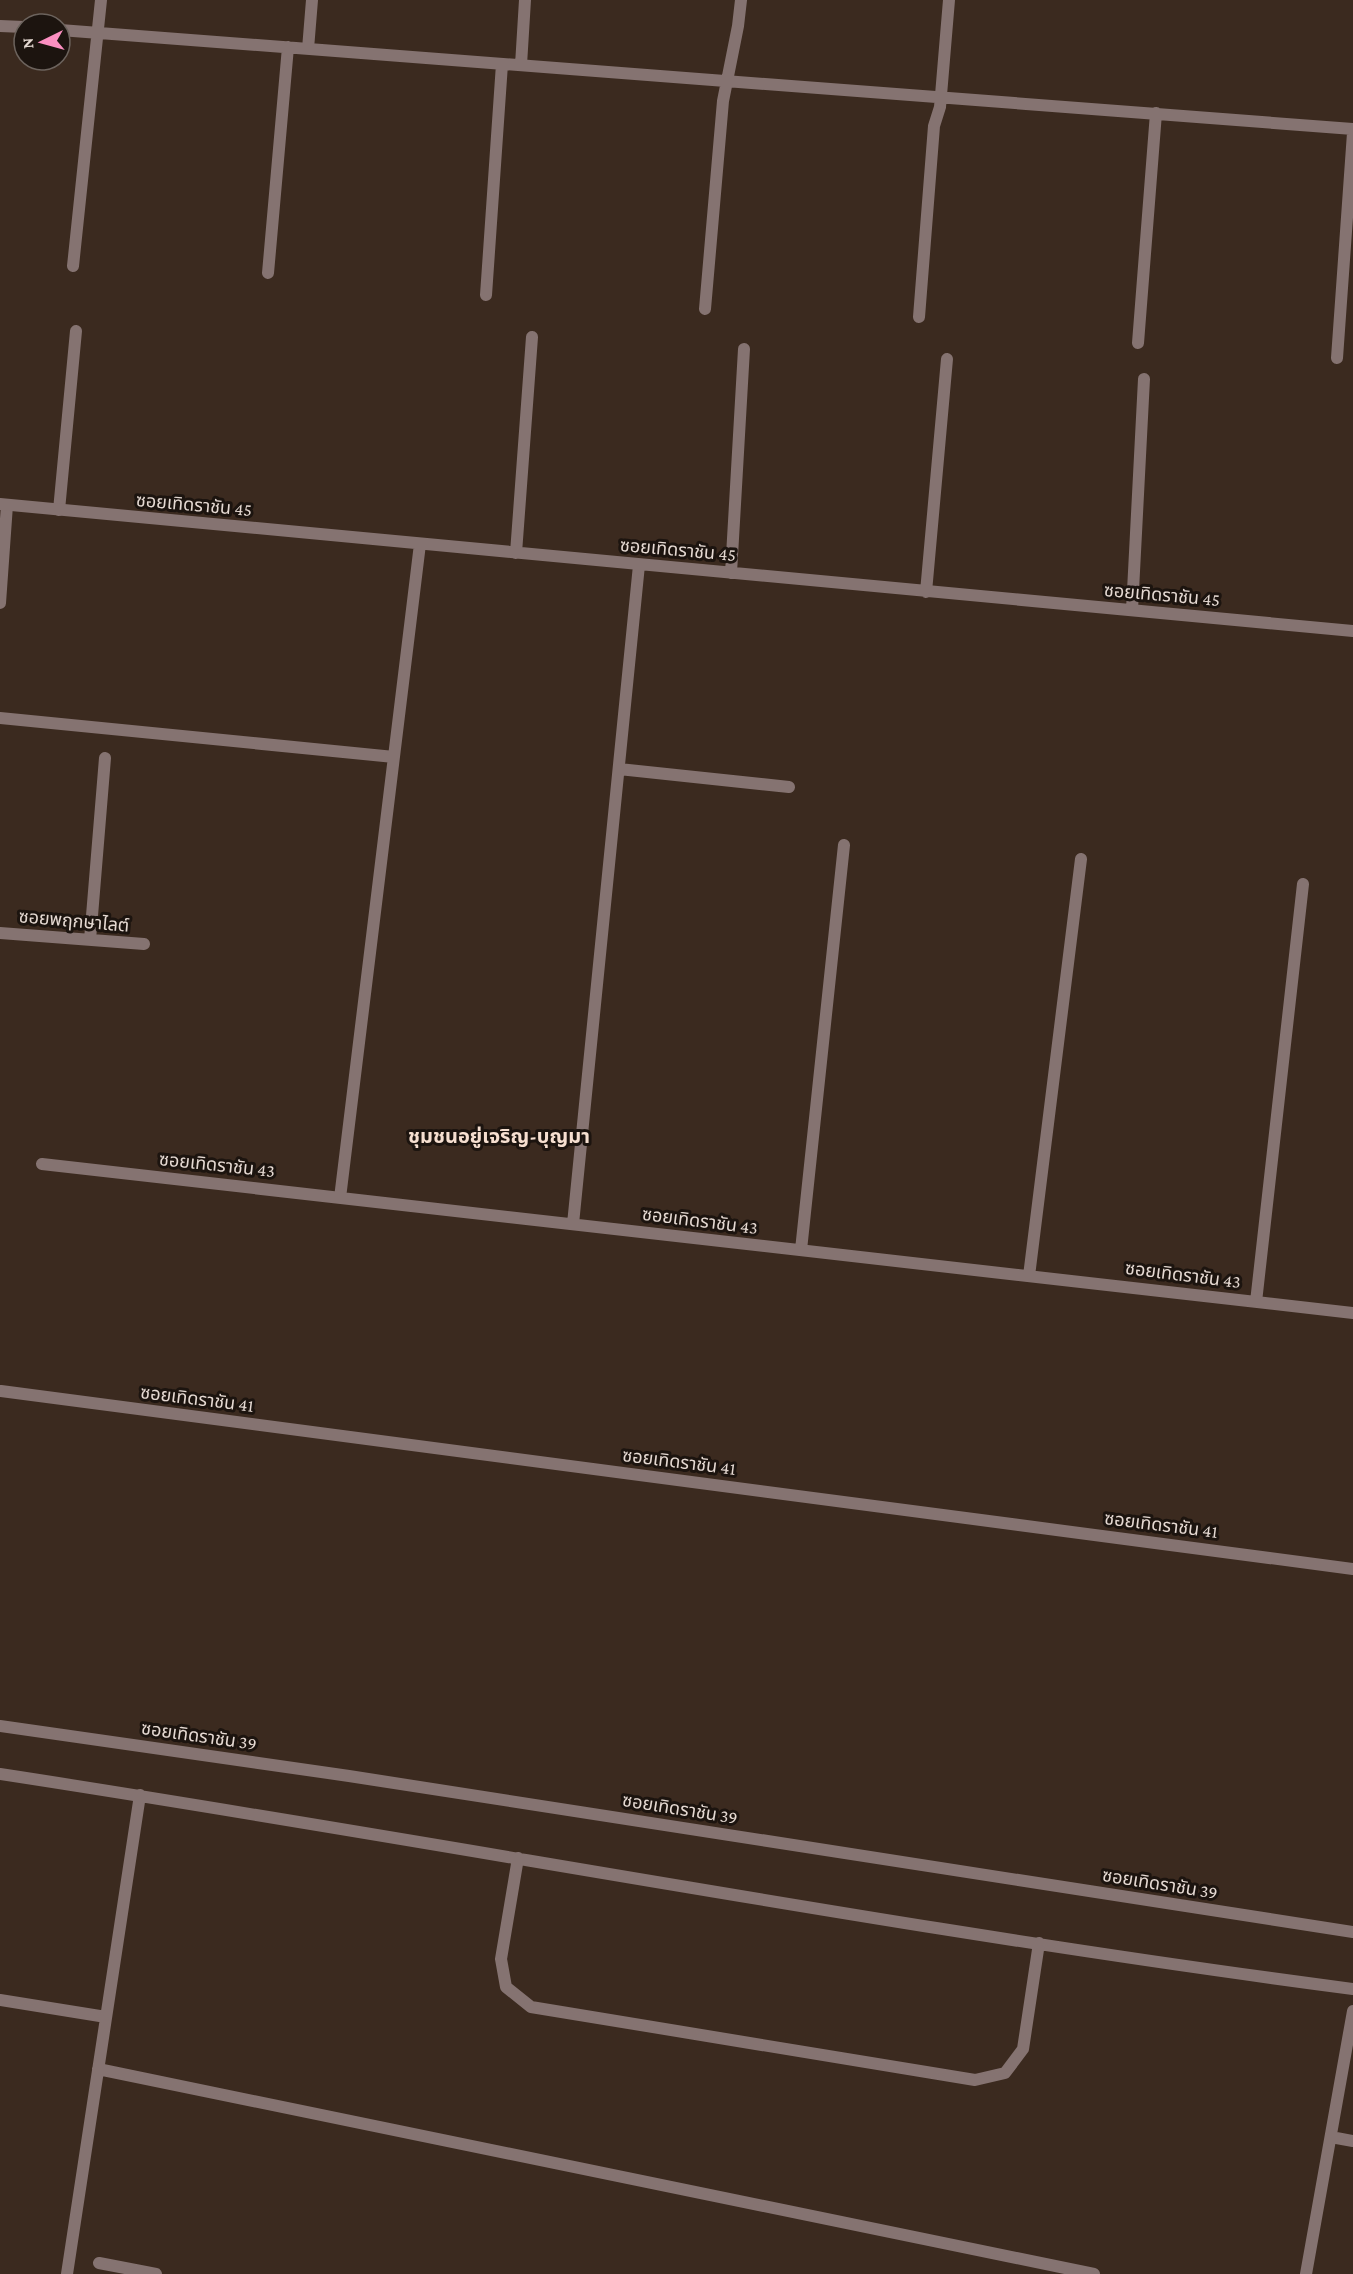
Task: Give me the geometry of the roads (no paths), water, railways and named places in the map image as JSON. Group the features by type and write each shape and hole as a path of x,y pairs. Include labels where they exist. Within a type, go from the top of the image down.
{"street":[{"path":"73,266 101,0"},
{"path":"308,49 312,0"},
{"path":"521,65 525,0"},
{"path":"705,309 726,81 741,0"},
{"path":"920,317 934,126 940,107 949,0"},
{"path":"72,31 1353,131 1337,358"},
{"path":"268,273 288,47"},
{"path":"486,295 501,64"},
{"path":"1138,343 1156,114"},
{"path":"59,510 76,331"},
{"path":"516,553 532,338"},
{"path":"731,573 744,349"},
{"path":"926,592 947,359"},
{"path":"1132,610 1144,379"},
{"path":"0,603 4,505"},
{"name":"ซอยเทิดราชัน 45","path":"4,505 1353,631"},
{"path":"340,1198 420,544"},
{"path":"573,1224 639,565"},
{"path":"0,718 394,757"},
{"path":"90,940 105,758"},
{"path":"619,769 789,788"},
{"path":"801,1250 844,845"},
{"path":"1029,1276 1082,859"},
{"path":"1256,1302 1303,884"},
{"name":"ซอยพฤกษาไลต์","path":"0,933 144,944"},
{"name":"ซอยเทิดราชัน 43","path":"42,1164 1353,1313"},
{"name":"ซอยเทิดราชัน 41","path":"1,1391 1353,1569"},
{"name":"ซอยเทิดราชัน 39","path":"0,1726 373,1780 1353,1932"},
{"path":"0,1774 1212,1971 1353,1989"},
{"path":"67,2274 140,1795"},
{"path":"518,1858 501,1959 506,1987 531,2007 975,2080 1005,2073 1023,2049 1039,1943"},
{"path":"0,2000 106,2016"},
{"path":"1306,2274 1353,2011"},
{"path":"98,2069 1094,2274"},
{"path":"1331,2137 1353,2140"},
{"path":"99,2263 156,2274"}],"district":[{"name":"ชุมชนอยู่เจริญ-บุญมา","path":"499,1136"}]}
